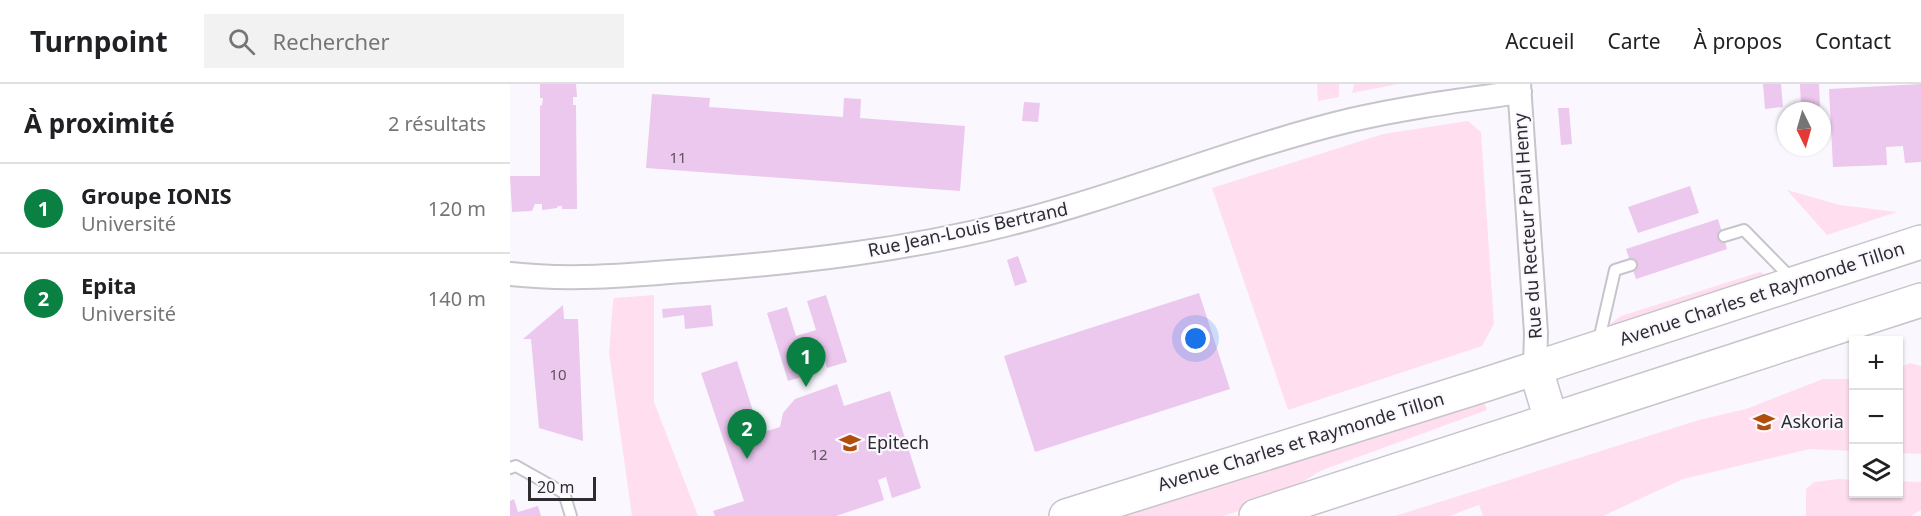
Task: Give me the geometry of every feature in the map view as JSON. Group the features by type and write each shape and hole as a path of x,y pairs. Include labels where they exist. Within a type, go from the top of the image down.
{"main road":[{"name":"Avenue Charles et Raymonde Tillon","path":"1066,516 1597,348 1921,242"},
{"path":"1256,516 1921,300"},
{"path":"1535,367 1551,419"}],"street":[{"name":"Rue Jean-Louis Bertrand","path":"510,274 626,276 863,252 1006,225 1069,208 1187,168 1349,121 1519,88"},
{"name":"Rue du Recteur Paul Henry","path":"1519,88 1536,333 1535,367"}],"lane":[{"path":"1724,236 1744,230 1795,283"},
{"path":"1597,348 1615,270 1631,265"},
{"path":"510,468 516,466 564,493 571,516"}],"shaded area":[{"path":"1317,84 1339,84 1339,97 1318,101"},
{"path":"1354,84 1399,84 1352,93"},
{"path":"1468,121 1481,132 1494,324 1482,346 1288,410 1212,188 1383,134"},
{"path":"1787,190 1840,205 1897,212 1827,235"},
{"path":"1760,272 1769,276 1612,326 1610,324 1621,316"},
{"path":"654,295 654,402 698,516 632,516 609,353 613,301 614,298"},
{"path":"1910,363 1921,366 1921,454 1903,453 1903,366"},
{"path":"1823,379 1849,379 1849,451 1810,449 1683,479 1603,516 1483,516 1479,505 1449,516 1395,516 1699,420 1746,409"},
{"path":"1482,397 1487,410 1320,471 1276,499 1223,516 1114,516"},
{"path":"1849,480 1849,498 1903,498 1903,481 1921,482 1921,510 1911,516 1806,516 1806,489 1814,482"}],"building":[{"path":"540,84 576,84 577,97 573,97 573,105 576,105 577,209 562,209 562,206 558,206 542,210 542,204 535,204 532,211 512,212 510,176 540,176 540,106 543,98 540,98"},
{"path":"1763,84 1781,84 1783,102 1777,102 1777,108 1765,109"},
{"path":"1800,84 1819,84 1820,102 1801,102"},
{"path":"1921,84 1921,162 1905,163 1903,146 1886,147 1887,165 1833,167 1829,89"},
{"path":"652,94 710,98 709,107 843,117 844,98 861,99 860,118 965,126 960,191 646,168"},
{"path":"1024,102 1040,103 1038,122 1022,121"},
{"path":"1558,108 1569,108 1572,144 1561,145"},
{"path":"1690,186 1699,213 1638,233 1628,207"},
{"path":"1718,219 1727,249 1636,279 1626,249"},
{"path":"1018,256 1027,282 1015,286 1007,260"},
{"path":"1199,293 1230,389 1035,452 1004,356"},
{"path":"826,295 847,362 827,368 819,341 799,347 808,375 788,381 767,313 787,307 796,336 816,330 807,301"},
{"path":"563,305 564,319 578,319 583,441 539,428 531,339 523,339"},
{"path":"711,305 713,326 685,329 684,315 663,318 662,309"},
{"path":"737,361 760,433 780,427 783,413 795,399 837,384 844,406 890,391 921,488 892,498 886,477 878,480 884,500 836,516 715,516 713,511 744,501 701,373"},
{"path":"514,499 518,512 538,506 541,516 510,516 510,501"}],"place":[{"name":"Groupe IONIS","path":"806,387"},
{"name":"Askoria","path":"1764,422"},
{"name":"Epitech","path":"850,443"},
{"name":"Epita","path":"747,459"}]}
